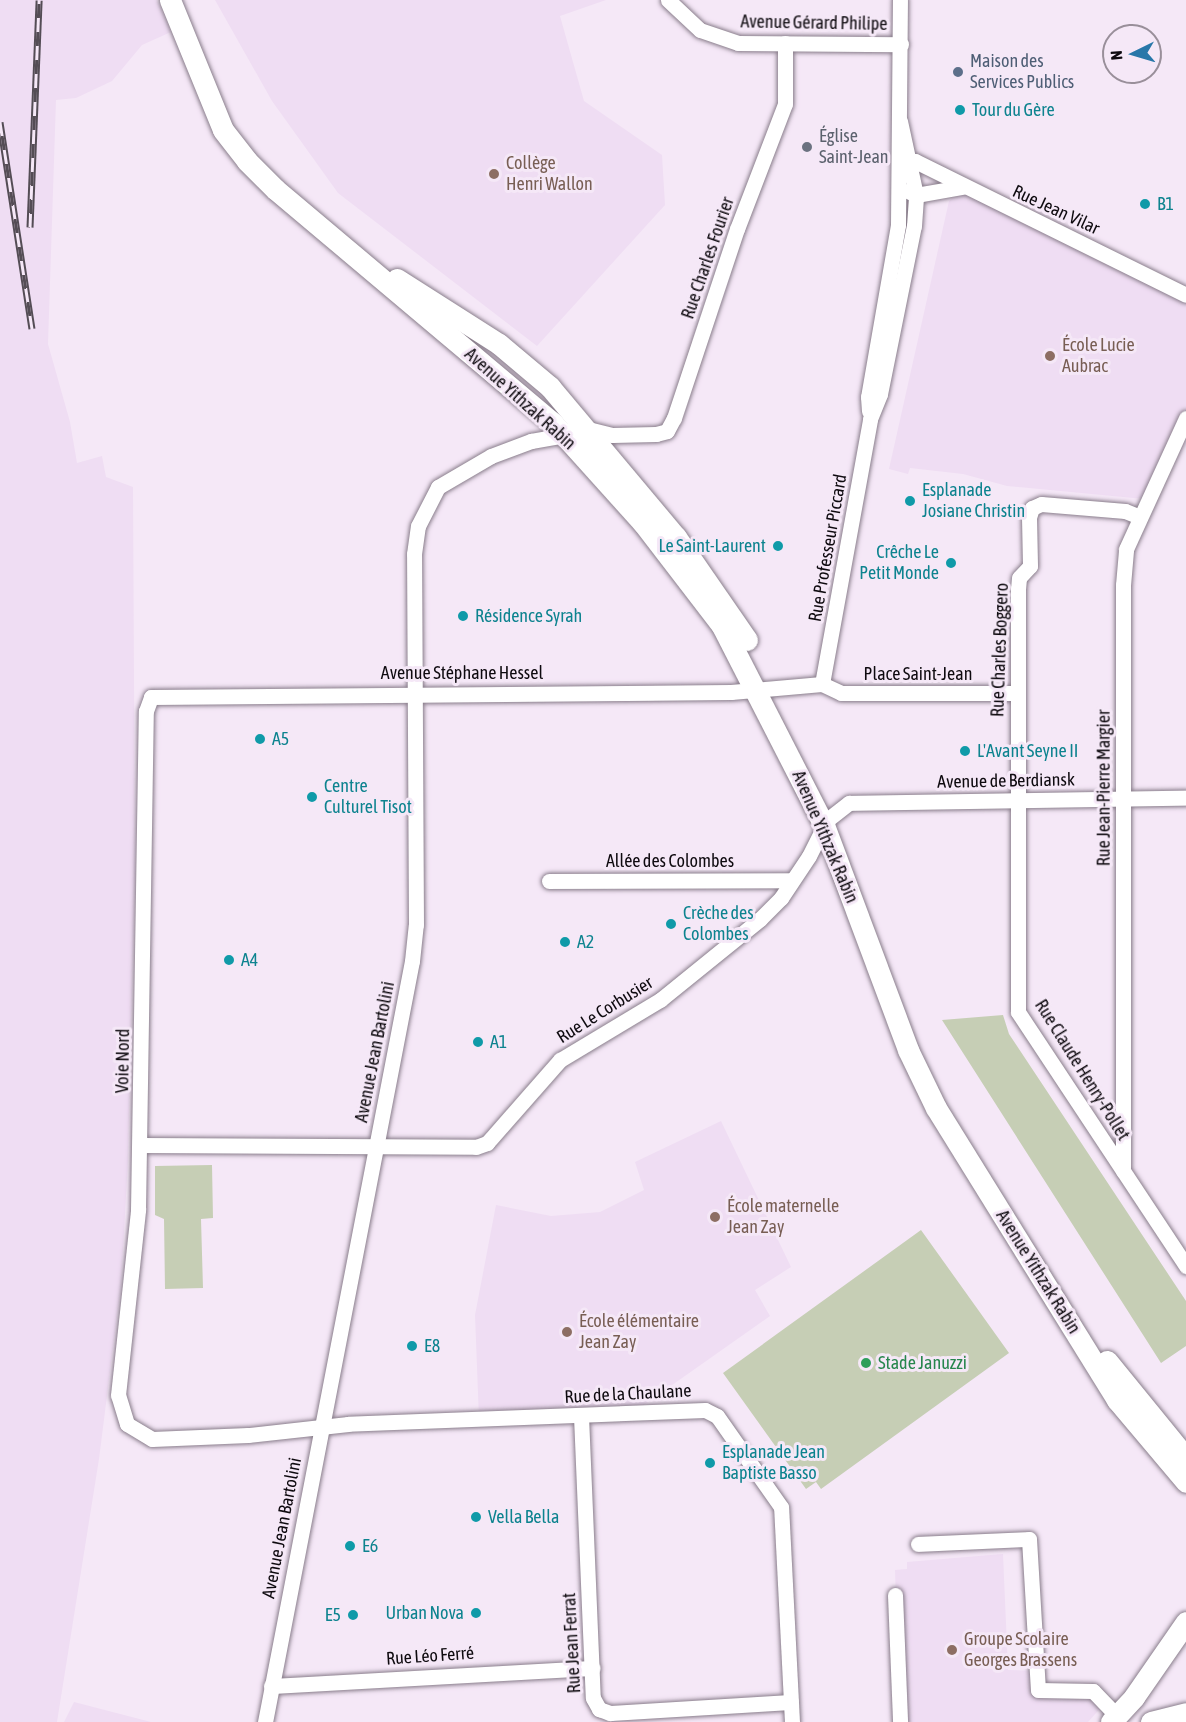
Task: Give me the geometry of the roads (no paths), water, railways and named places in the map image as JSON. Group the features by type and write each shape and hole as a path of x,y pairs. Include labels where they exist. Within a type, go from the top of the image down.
{"main road":[{"name":"Avenue Yithzak Rabin","path":"170,0 223,130 275,189 446,333 569,425 604,456 662,522 729,609 827,820 912,1031 938,1084 1106,1360 1179,1449 1186,1482"},
{"name":"Avenue Yithzak Rabin","path":"367,265 397,279 499,344 550,387 569,425"},
{"name":"Avenue Yithzak Rabin","path":"604,456 765,689"},
{"name":"Avenue Yithzak Rabin","path":"827,820 926,1089 1117,1400 1125,1402 1158,1443 1179,1449"},
{"path":"1114,1719 1134,1697 1186,1622"},
{"path":"1134,1697 1154,1721 1186,1713"}],"street":[{"name":"Avenue Gérard Philipe","path":"668,0 686,20 717,38 738,43 901,44"},
{"path":"900,0 900,121 916,195"},
{"name":"Rue Charles Fourier","path":"569,425 604,456 667,431 785,104 785,43"},
{"name":"Rue Professeur Piccard","path":"870,418 868,397 894,253 900,121"},
{"path":"909,161 898,179 916,195"},
{"name":"Rue Jean Vilar","path":"909,161 1186,294"},
{"path":"916,195 966,187"},
{"name":"Rue Professeur Piccard","path":"822,684 870,418 880,394 916,195"},
{"name":"Rue Jean-Pierre Margier","path":"1123,1171 1123,585 1126,549 1186,418"},
{"name":"Avenue Jean Bartolini","path":"265,1722 377,1148 416,924 414,555 418,526 426,506 438,488 491,456 569,425"},
{"name":"Rue Charles Boggero","path":"1017,800 1018,589 1019,578 1030,567 1032,508 1054,504 1125,511 1140,517"},
{"name":"Avenue Stéphane Hessel","path":"153,696 765,689 822,684"},
{"name":"Place Saint-Jean","path":"822,684 841,693 1017,693"},
{"name":"Voie Nord","path":"128,1424 118,1395 131,1293 141,1145 146,711 153,696"},
{"name":"Avenue de Berdiansk","path":"827,820 849,803 869,801 1186,798"},
{"name":"Rue Claude Henry-Pollet","path":"1017,800 1018,1012 1186,1266"},
{"name":"Rue Le Corbusier","path":"141,1145 377,1148 476,1147 487,1143 560,1060 660,1000 760,919 792,880 827,820"},
{"name":"Allée des Colombes","path":"549,881 792,880"},
{"name":"Rue de la Chaulane","path":"128,1424 144,1436 168,1439 248,1435 322,1425 705,1410 717,1416 781,1507 792,1722"},
{"name":"Rue Jean Ferrat","path":"581,1416 593,1698 599,1709 610,1713 791,1702"},
{"path":"918,1544 1029,1539 1038,1690 1093,1691 1114,1719"},
{"path":"895,1595 900,1722"},
{"name":"Rue Léo Ferré","path":"271,1686 592,1668"}],"railway":[{"path":"30,227 39,0"},
{"path":"0,122 32,329"}],"place":[{"name":"Maison des Services Publics","path":"958,72"},
{"name":"Tour du Gère","path":"960,110"},
{"name":"Église Saint-Jean","path":"807,147"},
{"name":"Collège Henri Wallon","path":"494,174"},
{"name":"B1","path":"1145,204"},
{"name":"École Lucie Aubrac","path":"1050,356"},
{"name":"Esplanade Josiane Christin","path":"910,501"},
{"name":"Le Saint-Laurent","path":"778,546"},
{"name":"Crêche Le Petit Monde","path":"951,563"},
{"name":"Résidence Syrah","path":"463,616"},
{"name":"A5","path":"260,739"},
{"name":"L'Avant Seyne II","path":"965,751"},
{"name":"Centre Culturel Tisot","path":"312,797"},
{"name":"Crèche des Colombes","path":"671,924"},
{"name":"A2","path":"565,942"},
{"name":"A4","path":"229,960"},
{"name":"A1","path":"478,1042"},
{"name":"École maternelle Jean Zay","path":"715,1217"},
{"name":"École élémentaire Jean Zay","path":"567,1332"},
{"name":"E8","path":"412,1346"},
{"name":"Stade Januzzi","path":"866,1363"},
{"name":"Esplanade Jean Baptiste Basso","path":"710,1463"},
{"name":"Vella Bella","path":"476,1517"},
{"name":"E6","path":"350,1546"},
{"name":"Urban Nova","path":"476,1613"},
{"name":"E5","path":"353,1615"},
{"name":"Groupe Scolaire Georges Brassens","path":"952,1650"}]}
